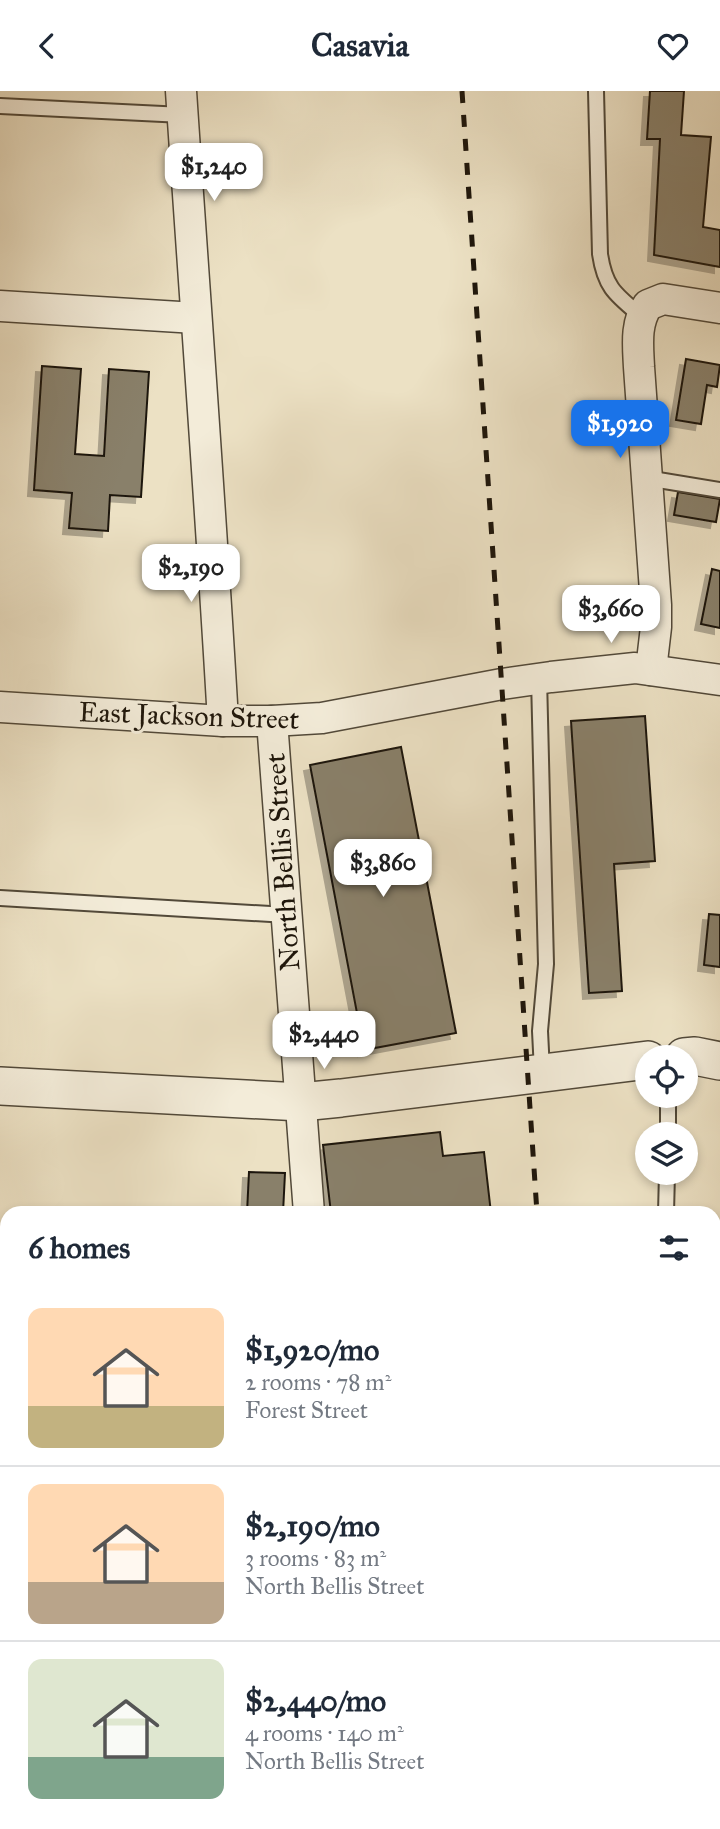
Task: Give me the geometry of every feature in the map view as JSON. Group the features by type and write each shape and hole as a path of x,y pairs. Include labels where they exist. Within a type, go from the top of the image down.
{"street":[{"path":"182,103 223,721"},
{"path":"650,670 656,619 639,367 641,316 648,305 663,299 720,308"},
{"path":"0,306 196,317"},
{"name":"East Jackson Street","path":"0,707 223,721 272,721 322,717 539,678 635,668 720,680"},
{"name":"North Bellis Street","path":"272,721 308,1206"},
{"path":"698,1057 720,1061"},
{"path":"0,1086 301,1102 635,1062"}],"lane":[{"path":"596,91 602,269 609,285 641,316"},
{"path":"0,106 182,103"},
{"path":"646,478 720,490"},
{"path":"539,678 546,956 540,1031 542,1073"},
{"path":"0,898 286,915"},
{"path":"666,1206 667,1185"}],"building":[{"path":"650,91 684,91 681,135 711,137 703,227 720,230 720,267 654,255 660,139 647,139"},
{"path":"686,359 720,365 717,387 707,385 701,424 676,420"},
{"path":"42,366 81,369 75,454 104,456 109,369 149,372 141,497 110,495 108,531 69,528 72,493 34,490"},
{"path":"678,492 720,499 716,522 674,515"},
{"path":"712,569 720,571 720,628 701,624"},
{"path":"645,716 655,861 614,864 622,991 589,993 571,721"},
{"path":"401,747 456,1033 364,1050 310,765"},
{"path":"709,914 720,915 720,967 704,965"},
{"path":"440,1132 443,1156 484,1152 490,1206 330,1206 323,1145"},
{"path":"249,1172 285,1173 283,1206 247,1206"}],"railway":[{"path":"462,91 537,1206"}]}
